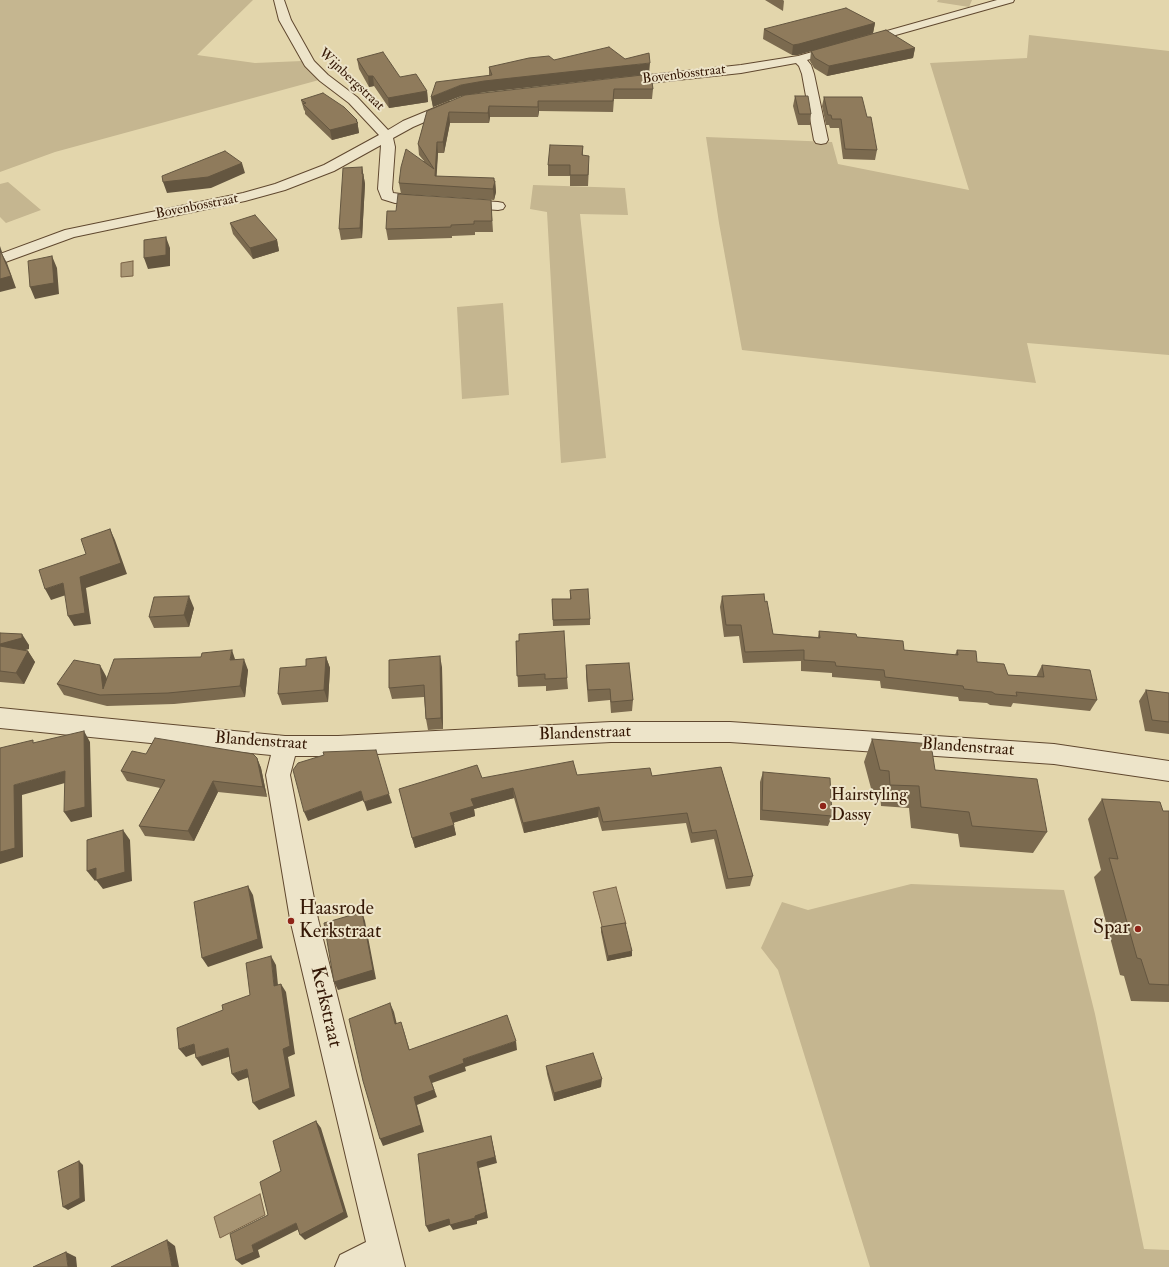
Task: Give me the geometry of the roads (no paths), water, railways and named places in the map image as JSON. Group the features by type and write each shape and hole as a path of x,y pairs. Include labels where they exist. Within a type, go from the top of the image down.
{"street":[{"name":"Wijnbergstraat","path":"279,0 285,20 309,63 324,78 353,100 386,136"},
{"name":"Bovenbosstraat","path":"608,84 741,69 799,59 1009,0"},
{"path":"799,59 805,65 808,74 822,140"},
{"name":"Bovenbosstraat","path":"0,259 70,233 245,197 274,189 329,168 408,124 462,101"},
{"path":"386,136 388,147 384,189 387,196 395,199 498,206"},
{"name":"Blandenstraat","path":"0,718 285,746 338,746 611,732 730,732 1054,754 1169,771"},
{"name":"Kerkstraat","path":"285,746 278,774 304,919 386,1259"},
{"path":"352,1267 386,1259"}],"place":[{"name":"Hairstyling Dassy","path":"823,806"},
{"name":"Haasrode Kerkstraat","path":"291,921"},
{"name":"Spar","path":"1138,929"}]}
